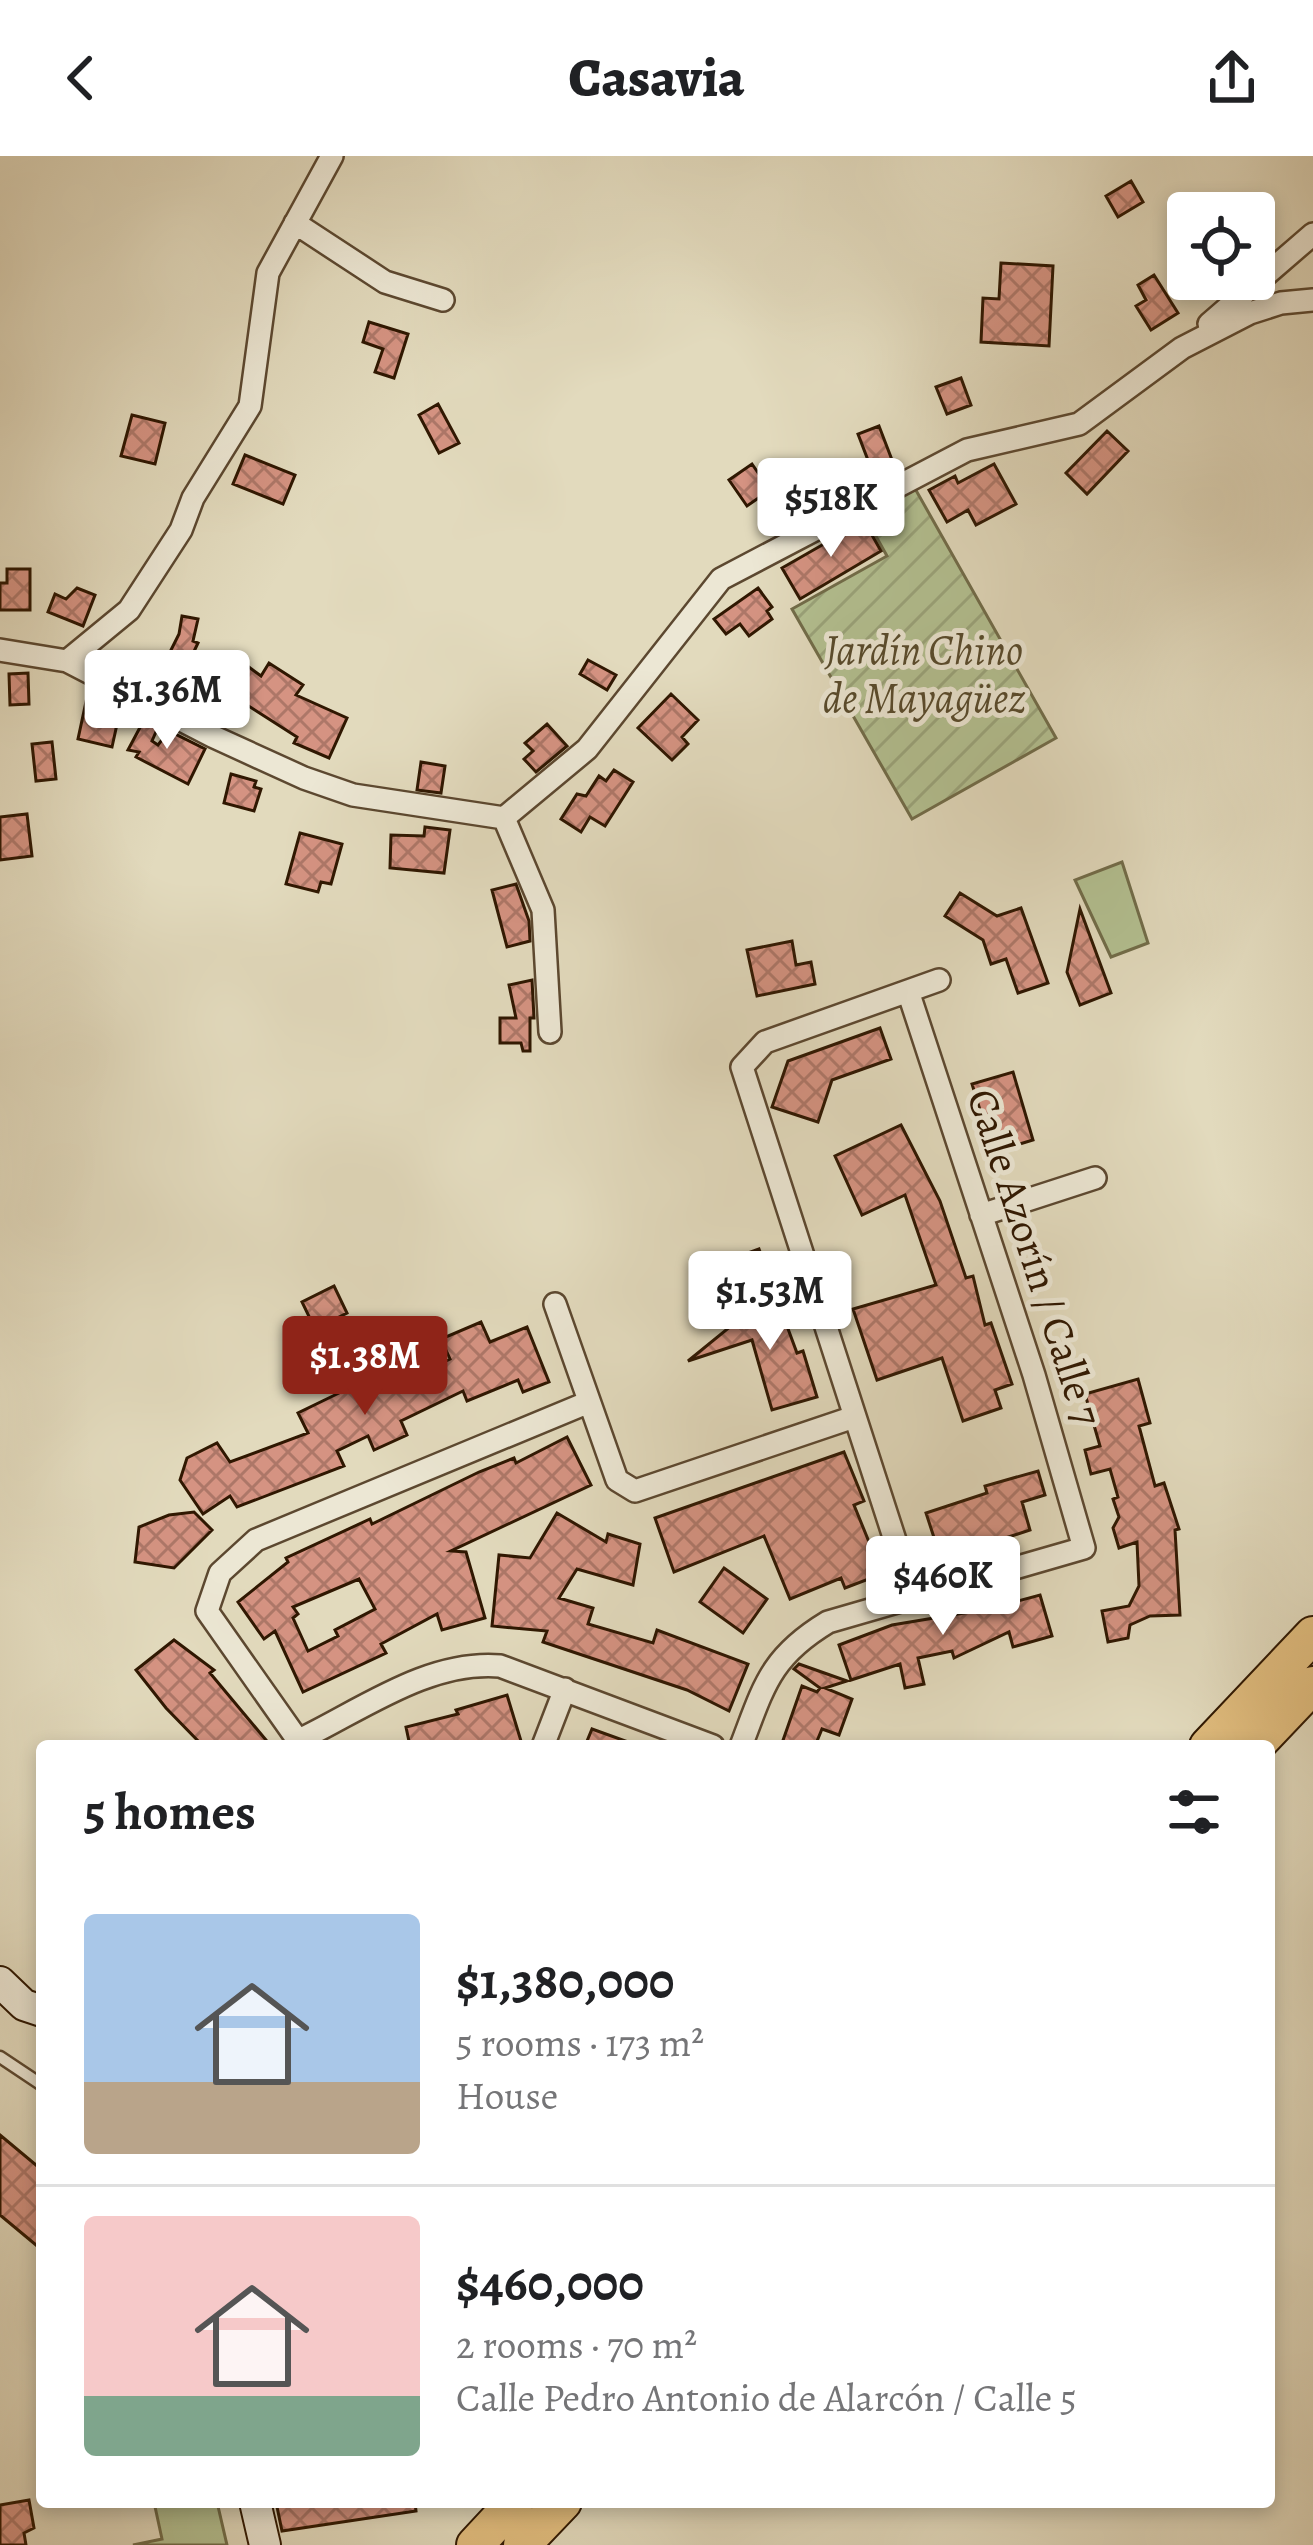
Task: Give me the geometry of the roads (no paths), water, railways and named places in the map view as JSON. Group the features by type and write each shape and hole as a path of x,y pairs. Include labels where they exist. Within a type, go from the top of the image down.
{"main road":[{"path":"1214,1740 1313,1635"},
{"path":"1261,1740 1313,1684"},
{"path":"475,2545 509,2508"},
{"path":"522,2545 557,2508"}],"street":[{"path":"67,662 129,610 182,530 193,498 250,406 268,273 332,156"},
{"path":"296,223 385,282 442,300"},
{"path":"0,650 67,662 304,778 353,795 504,818 587,749 721,579 967,450 1079,424 1182,348 1313,234"},
{"path":"1182,348 1250,313 1313,300"},
{"path":"504,818 543,910 550,1032"},
{"path":"743,1740 766,1678 796,1642 828,1622 914,1599 742,1067 765,1042 939,980"},
{"name":"Calle Azorín / Calle 7","path":"908,991 1034,1375 1084,1547 914,1599"},
{"path":"981,1215 1095,1178"},
{"path":"555,1304 616,1480 635,1491 854,1417"},
{"path":"300,1740 207,1611 220,1573 256,1540 590,1402"},
{"path":"308,1740 444,1669 462,1665 500,1666 697,1740"},
{"path":"545,1740 565,1689"},
{"path":"0,1982 36,2010"},
{"path":"256,2508 265,2545"}],"lane":[{"path":"0,2057 36,2081"}],"park label":[{"name":"Jardín Chino de Mayagüez","path":"924,673"}]}
